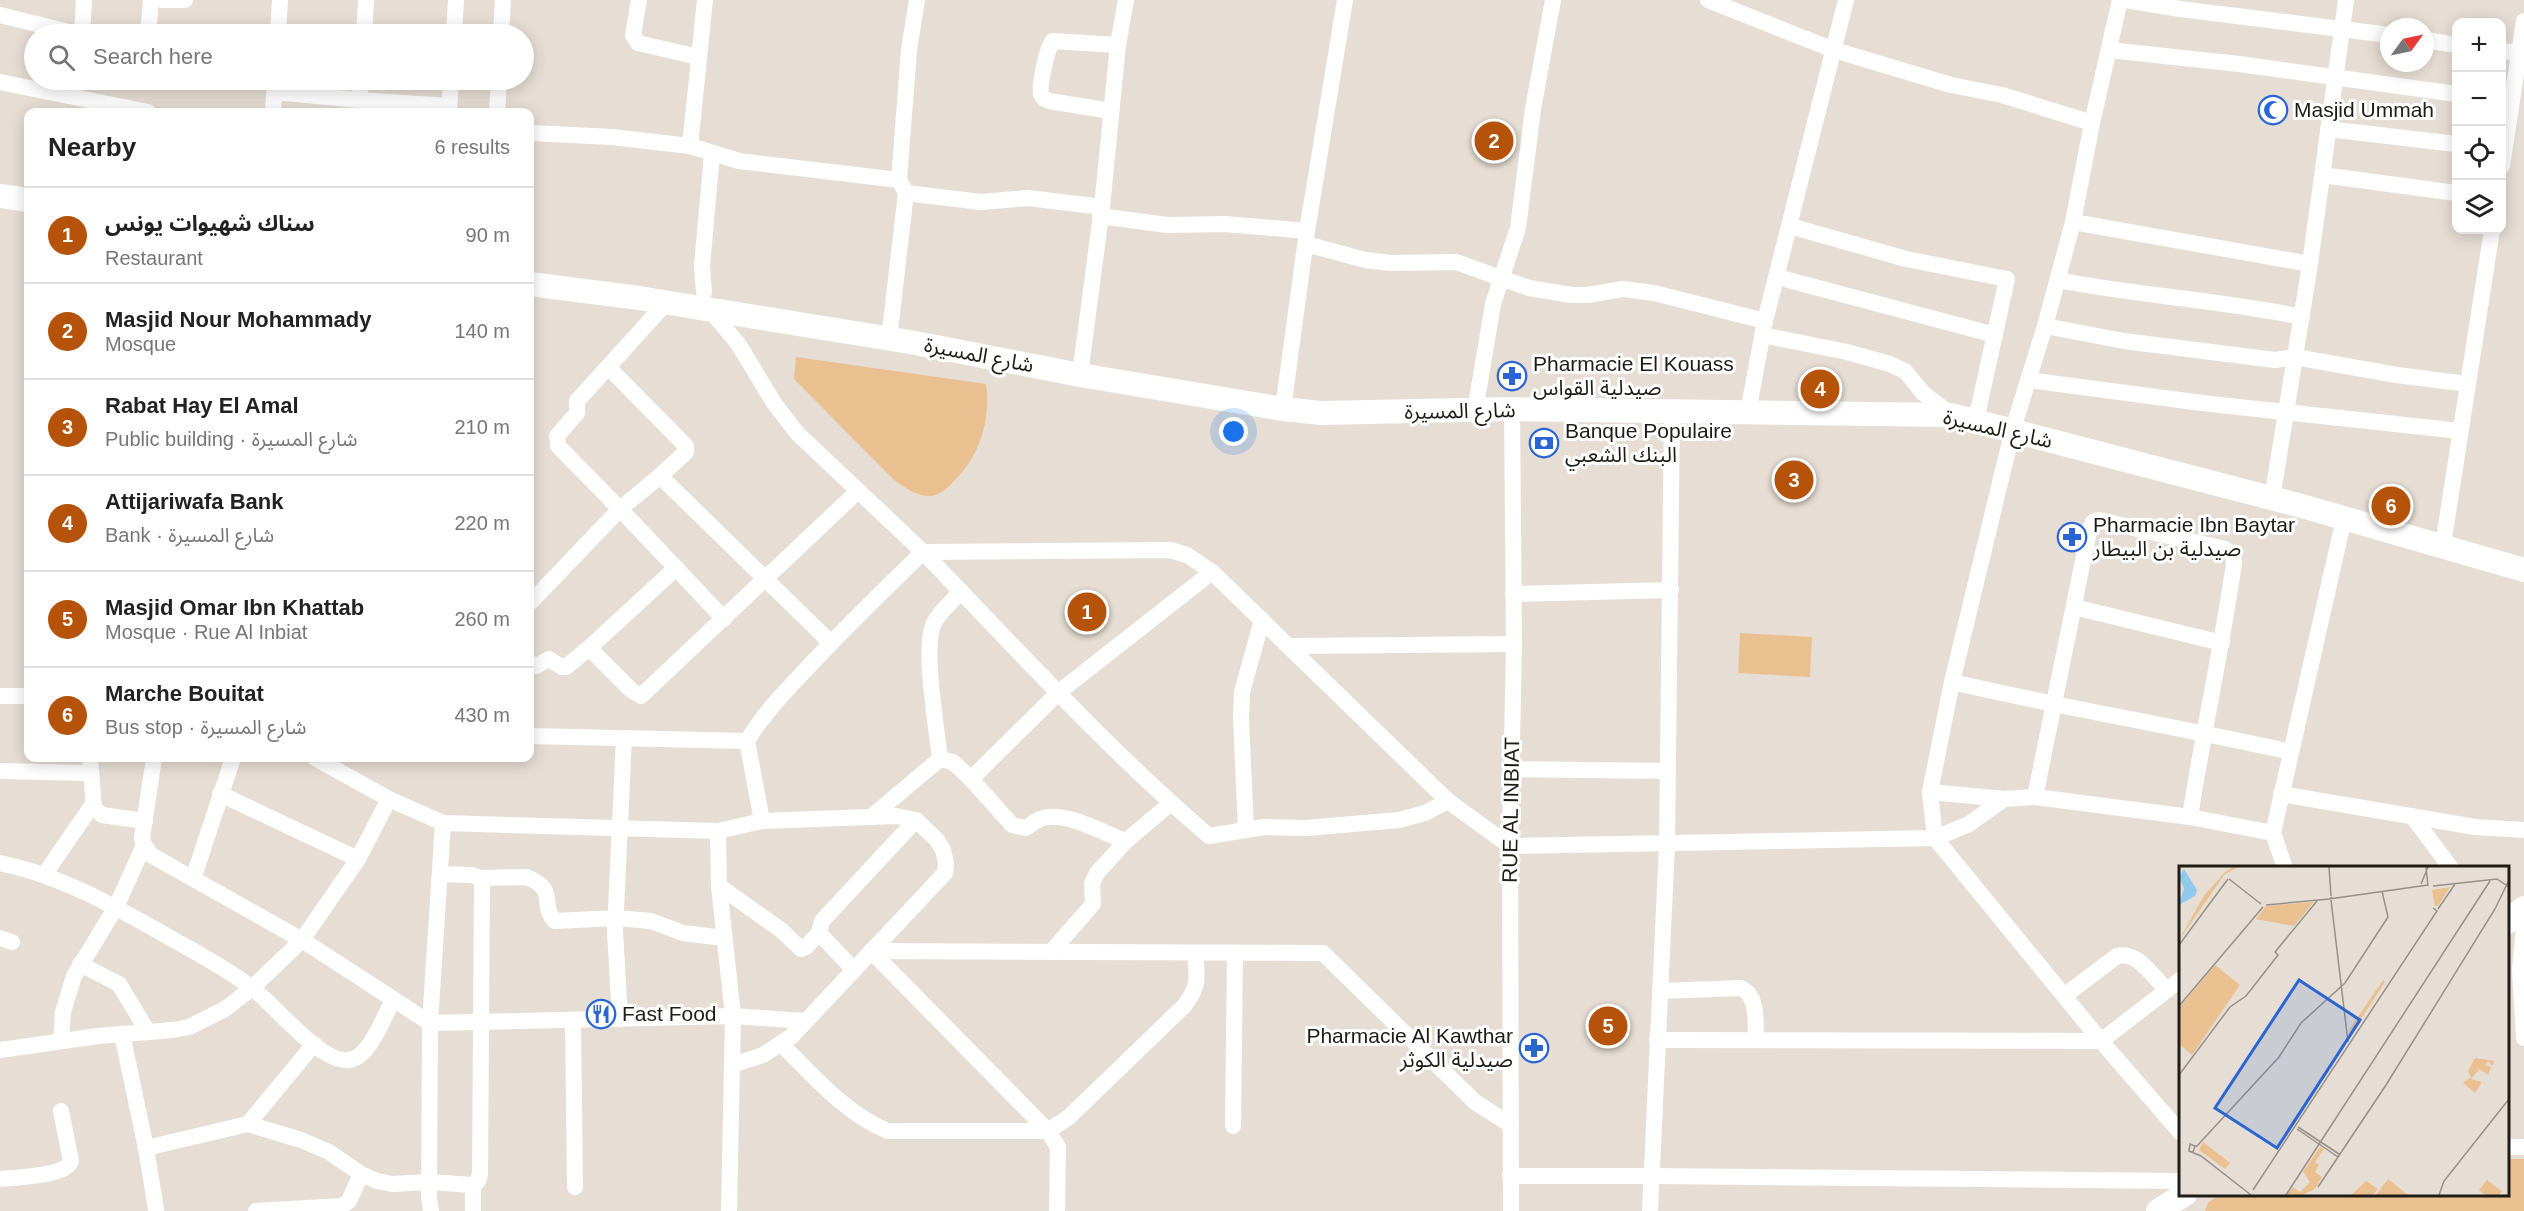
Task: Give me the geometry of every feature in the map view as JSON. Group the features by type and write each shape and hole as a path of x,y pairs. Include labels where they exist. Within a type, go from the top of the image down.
{"street":[{"path":"83,24 84,0"},
{"path":"149,24 151,0"},
{"path":"162,0 185,0"},
{"path":"279,24 280,0"},
{"path":"365,24 366,0"},
{"path":"455,24 456,0"},
{"path":"502,24 503,0"},
{"path":"639,0 633,35 638,43 698,57"},
{"path":"690,146 705,0"},
{"path":"889,339 902,187 909,50 917,0"},
{"path":"1080,375 1125,0"},
{"path":"1283,409 1306,238 1345,0"},
{"path":"1475,411 1493,304 1518,228 1533,109 1553,0"},
{"path":"1708,0 1834,50 1952,85 2002,95 2092,123"},
{"path":"1748,412 1764,328 1846,0"},
{"path":"2120,0 2092,123 2073,222 2045,326 2013,429 1952,682 1930,792 1935,838 2101,1041 2179,1130"},
{"path":"2126,0 2380,34"},
{"path":"2272,499 2310,264 2346,0"},
{"path":"0,15 36,24"},
{"path":"2505,126 2507,100 2519,53 2524,21"},
{"path":"1111,111 1049,101 1044,99 1041,92 1048,49 1053,41 1118,45"},
{"path":"2434,41 2452,44"},
{"path":"2109,50 2452,93"},
{"path":"2506,51 2519,53"},
{"path":"0,82 24,87"},
{"path":"39,90 128,108"},
{"path":"273,108 274,90"},
{"path":"298,90 359,100 439,108"},
{"path":"359,100 360,90"},
{"path":"449,108 450,90"},
{"path":"497,108 498,90"},
{"path":"2328,129 2452,143"},
{"path":"534,133 612,137 690,146 739,161 981,202 1028,198 1167,225 1225,224 1306,238 1365,260 1391,263 1456,262 1529,288 1571,295 1588,295 1623,289 1654,293 1764,328 1890,364 1905,371 1923,393 1952,414"},
{"path":"712,154 702,266 707,301 739,345 774,403 797,433 923,552 1171,803 1209,836 1264,827 1306,828 1399,820 1425,813 1448,801"},
{"path":"2322,176 2452,191"},
{"path":"0,196 24,199"},
{"path":"2073,222 2310,264"},
{"path":"1790,226 1906,259 2007,279 1976,420"},
{"path":"2443,545 2491,234"},
{"path":"1777,277 1995,335"},
{"path":"2058,280 2302,317"},
{"name":"شارع المسيرة","path":"534,285 666,303 707,301 889,339 1080,375 1283,409 1321,413 1512,409 1952,414 2344,518 2524,570"},
{"path":"666,303 577,401 577,413 557,436 558,446 724,619"},
{"path":"2045,326 2124,341 2275,360 2295,357 2397,375 2468,384"},
{"path":"534,599 620,509 686,452 686,446 608,367"},
{"path":"2028,380 2460,431"},
{"name":"RUE AL INBIAT","path":"1511,1211 1510,846 1514,644 1512,409"},
{"path":"1650,1211 1667,845 1672,411"},
{"path":"660,476 831,643"},
{"path":"589,648 631,690 641,696 858,491"},
{"path":"2285,866 2272,833 2344,518"},
{"path":"2035,798 2089,531 2093,522 2099,520 2224,549 2232,554 2234,563 2222,643 2203,733 2190,817"},
{"path":"762,821 747,741 771,707 831,643 923,552 1170,550 1187,555 1212,572 1448,801 1510,846 1667,845 1935,838 1969,824 2004,799"},
{"path":"534,665 549,659 566,667 676,568"},
{"path":"971,779 1059,692 1212,572"},
{"path":"940,759 930,660 930,633 934,621 961,591"},
{"path":"1513,594 1671,591"},
{"path":"2074,607 2222,643"},
{"path":"1246,831 1242,692 1262,620"},
{"path":"1290,646 1514,644"},
{"path":"1952,682 2291,752"},
{"path":"0,696 24,696"},
{"path":"534,736 747,741"},
{"path":"620,1019 616,918 624,738"},
{"path":"940,759 953,762 1012,825 1026,828 1042,818 1059,817 1082,823 1126,841"},
{"path":"871,817 940,759"},
{"path":"153,762 142,838 151,855 302,940 430,1023 733,1016 805,1021"},
{"path":"193,879 232,762"},
{"path":"322,762 389,799 443,823 718,831 762,821 896,816 916,820 937,840 943,850 946,863 945,873 781,1044 763,1055 732,1065"},
{"path":"0,771 90,765 93,804 102,815 145,821"},
{"path":"1511,769 1668,771"},
{"path":"1930,792 2004,799 2035,798 2190,817 2272,833"},
{"path":"220,794 358,860"},
{"path":"2281,794 2475,827 2524,830"},
{"path":"0,1050 189,1027 225,1009 252,988 302,940 358,860 389,799"},
{"path":"1050,952 1093,904 1092,884 1097,873 1126,841 1171,803"},
{"path":"44,875 93,804"},
{"path":"2412,816 2450,866"},
{"path":"719,885 781,930 801,949 806,947 819,933 822,921 916,820"},
{"path":"431,1211 429,1182 430,1023 443,823"},
{"path":"718,831 719,885 733,1016 729,1211"},
{"path":"61,1041 67,993 80,964 116,907 144,844"},
{"path":"0,863 44,875 116,907 192,950 252,988 314,1044 335,1059 350,1060 366,1051 393,1000"},
{"path":"440,874 472,875 480,878 526,877 533,879 545,889 548,896 548,911 555,921 616,918 651,921 683,933 724,938"},
{"path":"146,1148 248,1124 301,1140 329,1152 361,1174 377,1181 393,1184 429,1182 473,1185 478,1181 480,1174 482,1022 482,882 480,878"},
{"path":"2519,919 2524,1028"},
{"path":"819,933 854,970"},
{"path":"871,951 1323,953 1475,1102 1511,1125"},
{"path":"871,951 1048,1131 1058,1147 1057,1211"},
{"path":"781,1044 840,1101 871,1124 888,1131 1048,1131 1069,1117 1189,1000 1198,983 1195,953"},
{"path":"1233,1126 1235,953"},
{"path":"1657,1040 2101,1041 2174,985 2134,957 2123,954 2117,956 2064,996"},
{"path":"80,964 119,984 148,1032"},
{"path":"1660,991 1741,988 1746,990 1753,1003 1756,1040"},
{"path":"573,1020 575,1187"},
{"path":"123,1034 156,1209"},
{"path":"248,1124 314,1044"},
{"path":"0,1179 53,1173 69,1166 61,1111"},
{"path":"2509,1147 2524,1148"},
{"path":"242,1211 342,1206 349,1202 361,1174"},
{"path":"1510,1176 2179,1181"},
{"path":"473,1185 473,1211"},
{"path":"2158,1211 2182,1196"}],"shaded area":[{"path":"796,357 986,384 985,423 971,460 952,484 938,494 926,496 906,488 893,479 794,379"},
{"path":"1740,633 1812,637 1810,677 1738,673"},
{"path":"2509,1159 2524,1159 2524,1211 2205,1211 2208,1203 2218,1196 2509,1196"}],"place":[{"name":"Masjid Ummah","path":"2273,110"},
{"name":"Masjid Nour Mohammady","path":"1494,141"},
{"name":"Pharmacie El Kouass صيدلية القواس","path":"1512,376"},
{"name":"Attijariwafa Bank","path":"1820,389"},
{"name":"Banque Populaire البنك الشعبي","path":"1544,443"},
{"name":"Rabat Hay El Amal","path":"1794,480"},
{"name":"Marche Bouitat","path":"2391,506"},
{"name":"Pharmacie Ibn Baytar صيدلية بن البيطار","path":"2072,537"},
{"name":"سناك شهيوات يونس","path":"1087,612"},
{"name":"Fast Food","path":"601,1014"},
{"name":"Masjid Omar Ibn Khattab","path":"1608,1026"},
{"name":"Pharmacie Al Kawthar صيدلية الكوثر","path":"1534,1048"}]}
